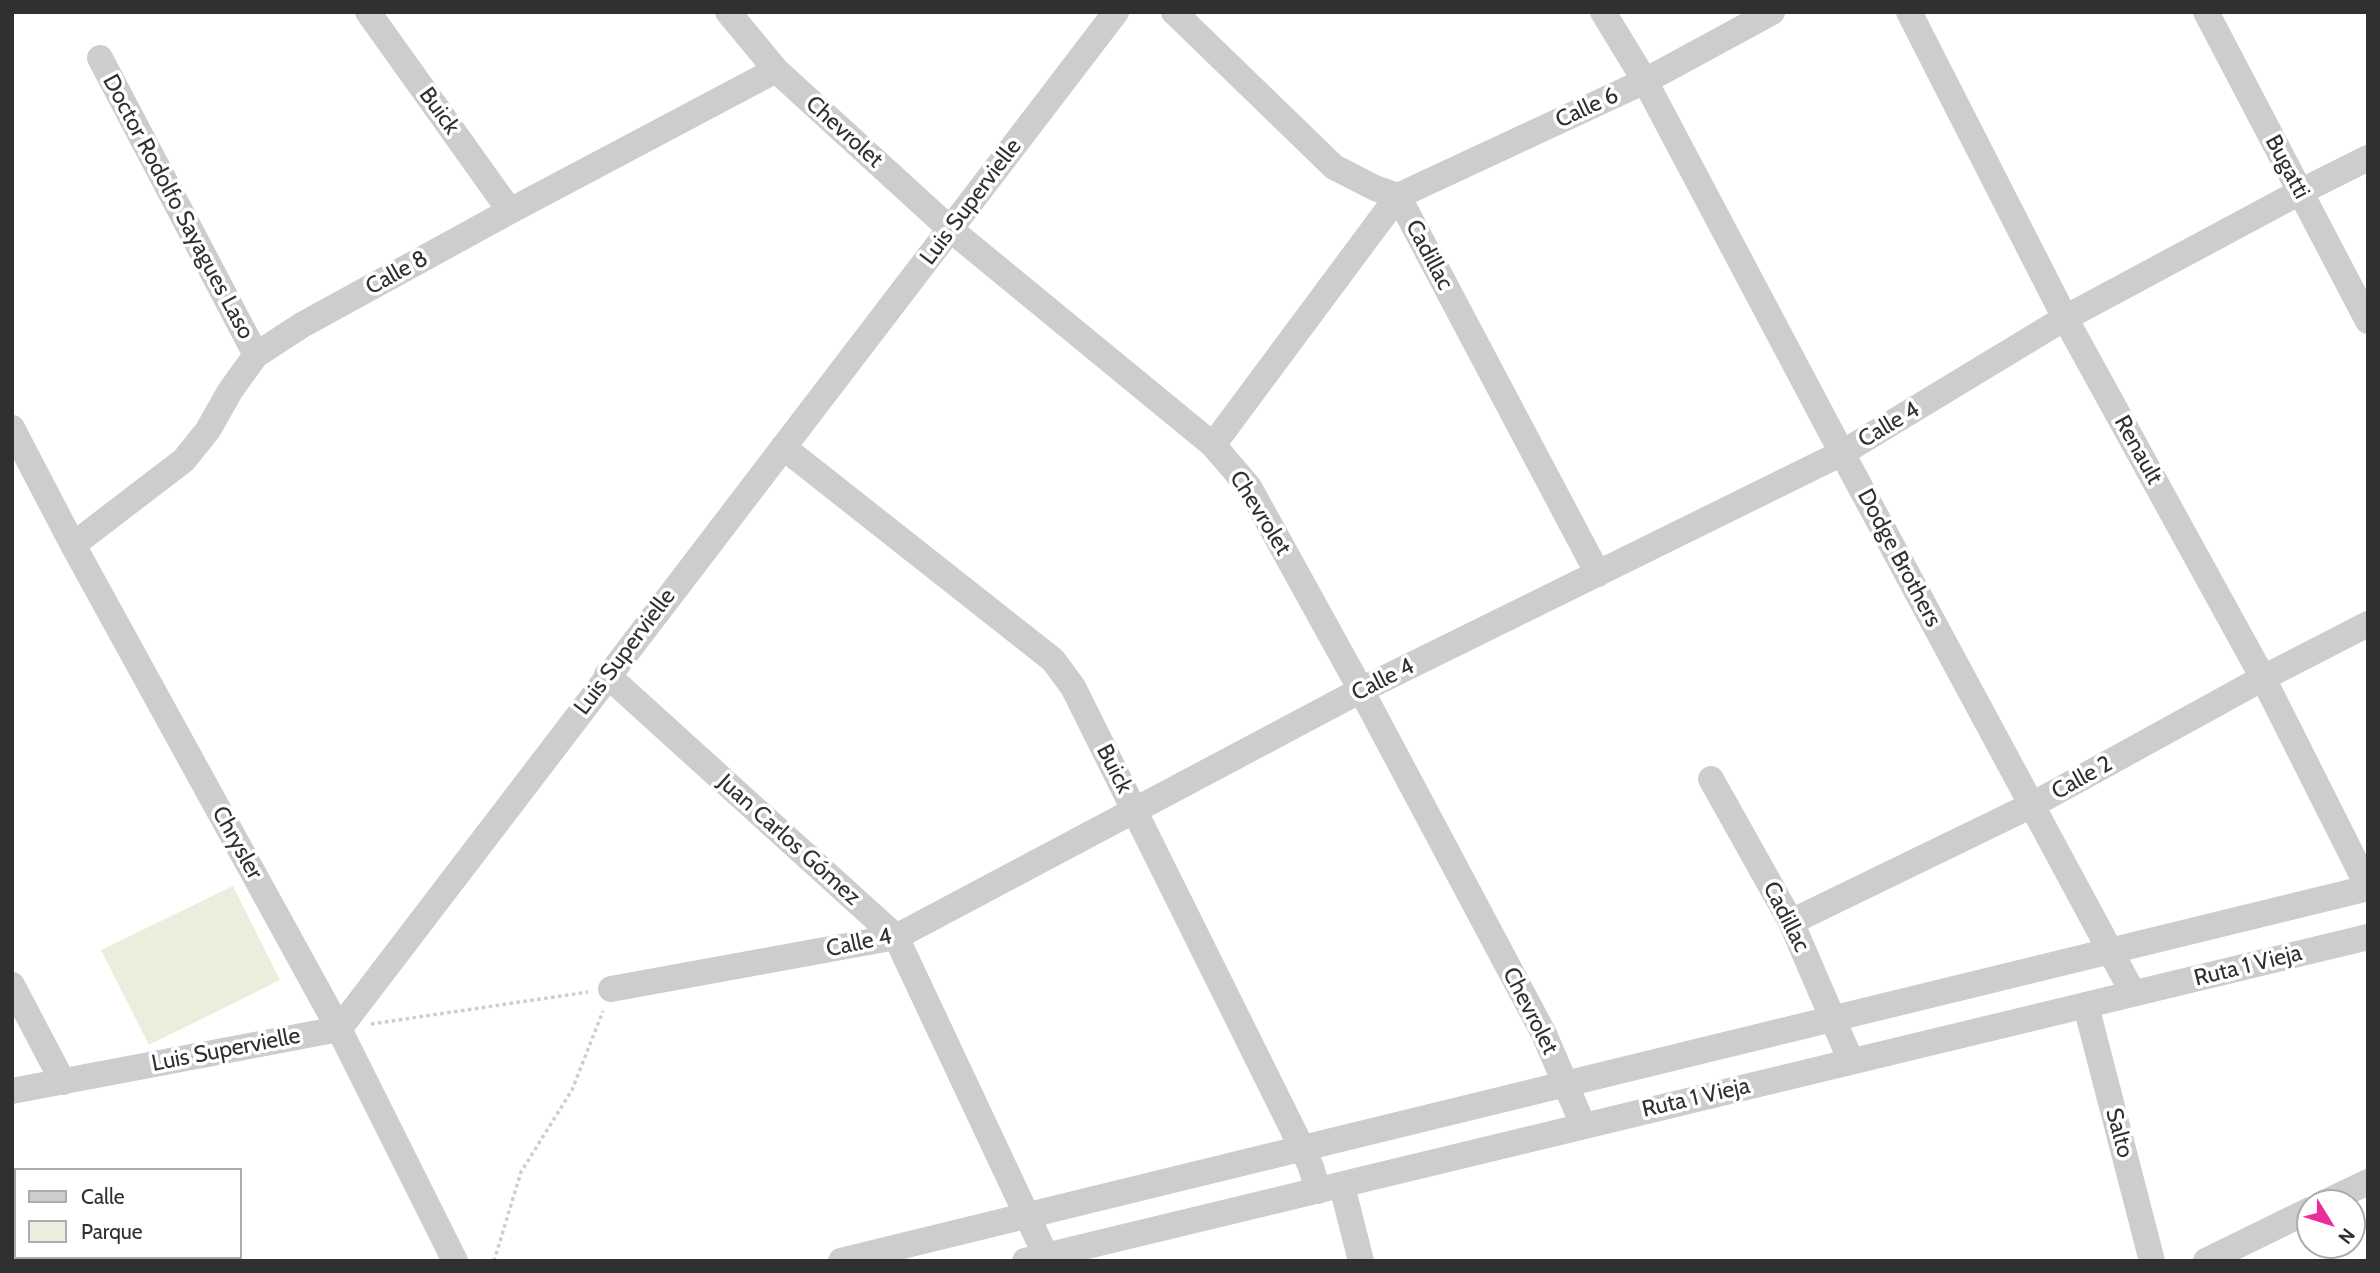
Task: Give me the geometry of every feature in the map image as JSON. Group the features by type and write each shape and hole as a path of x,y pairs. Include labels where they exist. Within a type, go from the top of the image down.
{"street":[{"name":"Buick","path":"368,12 510,211"},
{"name":"Chevrolet","path":"728,12 776,70 950,229 1213,445 1249,487 1361,690 1544,1034 1583,1125"},
{"name":"Luis Supervielle","path":"12,1091 339,1028 1116,12"},
{"name":"Cadillac","path":"1174,12 1334,167 1375,188 1398,196 1598,573"},
{"name":"Dodge Brothers","path":"1603,12 1645,81 2133,993"},
{"name":"Calle 6","path":"1398,196 1645,81 1772,12"},
{"name":"Renault","path":"1909,12 2065,318 2263,678 2368,888"},
{"name":"Bugatti","path":"2206,12 2368,321"},
{"name":"Doctor Rodolfo Sayagues Laso","path":"100,58 257,355"},
{"name":"Calle 8","path":"73,545 184,460 208,430 230,391 257,355 302,325 776,70"},
{"name":"Calle 4","path":"611,989 896,937 1361,690 1842,453 2065,318 2300,192 2368,159"},
{"path":"1213,445 1398,196"},
{"name":"Chrysler","path":"12,428 73,545 339,1028 454,1261"},
{"name":"Buick","path":"783,447 1053,660 1073,687 1301,1148 1311,1167 1330,1189 1361,1261"},
{"name":"Calle 2","path":"1791,922 2032,805 2263,678 2368,625"},
{"name":"Juan Carlos Gómez","path":"607,675 896,937 1027,1215 1035,1258"},
{"name":"Cadillac","path":"1712,779 1791,922 1851,1060"},
{"path":"841,1261 2368,888"},
{"name":"Ruta 1 Vieja","path":"1035,1258 1330,1189 1583,1125 2368,936"},
{"path":"12,985 63,1082"},
{"name":"Salto","path":"2085,1006 2152,1261"},
{"path":"2206,1261 2296,1217"}],"path":[{"path":"339,1028 611,989 572,1090 521,1172 494,1261"}],"green space":[{"path":"233,886 280,980 149,1045 101,950"}]}
